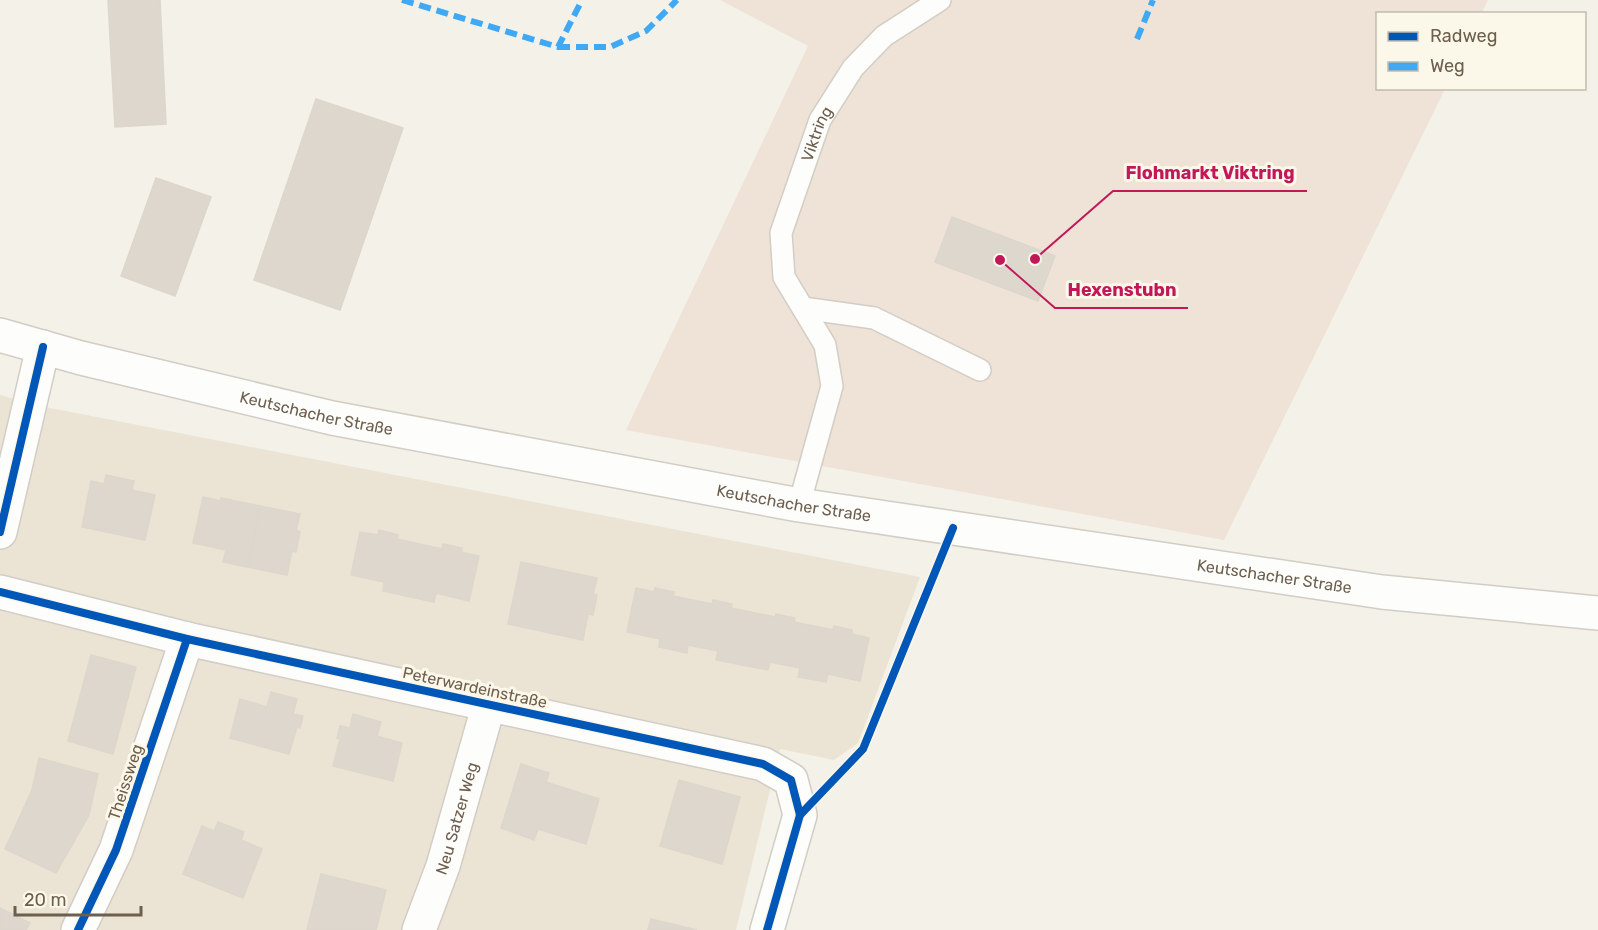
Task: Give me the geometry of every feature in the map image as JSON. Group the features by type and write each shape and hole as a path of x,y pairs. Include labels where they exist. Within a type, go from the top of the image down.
{"street":[{"name":"Keutschacher Straße","path":"0,335 332,418 800,505 1382,592 1598,613"},
{"path":"0,532 9,458 43,347"},
{"name":"Peterwardeinstraße","path":"0,592 186,639 763,764 791,780 800,814 767,930"},
{"name":"Theissweg","path":"78,930 116,850 186,639"},
{"name":"Neu Satzer Weg","path":"419,930 443,866 489,704"}],"lane":[{"name":"Viktring","path":"800,505 832,386 825,345 784,277 781,233 820,120 853,68 884,36 940,0"},
{"path":"802,308 874,318 980,370"}],"shaded area":[{"path":"720,0 1488,0 1482,12 1376,12 1376,90 1445,90 1224,540 626,430 808,46"},
{"path":"0,395 35,405 920,577 858,743 834,760 780,749 736,930 0,930"}],"building":[{"path":"108,0 160,0 166,124 115,127"},
{"path":"316,99 403,128 340,310 254,280"},
{"path":"156,178 211,197 175,296 121,276"},
{"path":"952,217 1055,256 1038,301 935,262"},
{"path":"106,475 134,481 132,490 155,495 145,540 82,527 91,481 104,484"},
{"path":"203,497 221,501 221,498 260,506 248,567 223,562 226,550 193,543"},
{"path":"260,506 300,514 296,530 300,532 296,552 292,551 287,575 248,567"},
{"path":"379,530 398,535 397,539 442,549 443,544 462,548 461,552 479,556 469,601 436,593 434,602 383,591 384,582 351,575 360,532 378,535"},
{"path":"521,562 597,578 593,594 597,595 593,615 588,614 583,640 508,624"},
{"path":"636,588 654,592 655,588 674,592 673,596 712,604 713,600 732,604 731,608 775,617 776,614 795,618 794,622 833,630 834,626 852,630 852,634 869,638 860,681 828,674 826,682 798,677 800,668 770,662 768,670 716,660 718,651 688,645 687,653 659,647 660,639 627,632"},
{"path":"91,655 136,667 113,754 68,741"},
{"path":"271,692 297,699 293,714 303,716 300,728 297,727 289,754 230,738 240,699 267,707"},
{"path":"353,714 381,722 377,736 402,743 393,781 333,766 340,739 337,738 340,726 350,728"},
{"path":"39,758 98,774 89,815 56,873 5,849 32,790"},
{"path":"521,764 549,773 546,782 599,799 586,844 538,829 534,840 501,828"},
{"path":"679,780 740,797 722,864 660,846"},
{"path":"218,822 244,832 241,840 262,849 243,898 183,874 202,826 214,831"},
{"path":"321,874 386,890 376,930 307,930"},
{"path":"0,908 30,923 26,930 0,930"},
{"path":"651,919 697,930 648,930"}],"marked path":[{"path":"402,0 558,47 582,0"},
{"path":"558,47 610,47 646,31 677,0"},
{"path":"1137,39 1153,0"}],"cycle path":[{"path":"0,532 43,347"},
{"path":"800,815 863,749 953,528"},
{"path":"0,592 187,639 763,764 791,780 800,815 767,930"},
{"path":"78,930 116,850 187,639"}],"place":[{"name":"Flohmarkt Viktring","path":"1035,259"},
{"name":"Hexenstubn","path":"1000,260"}]}
